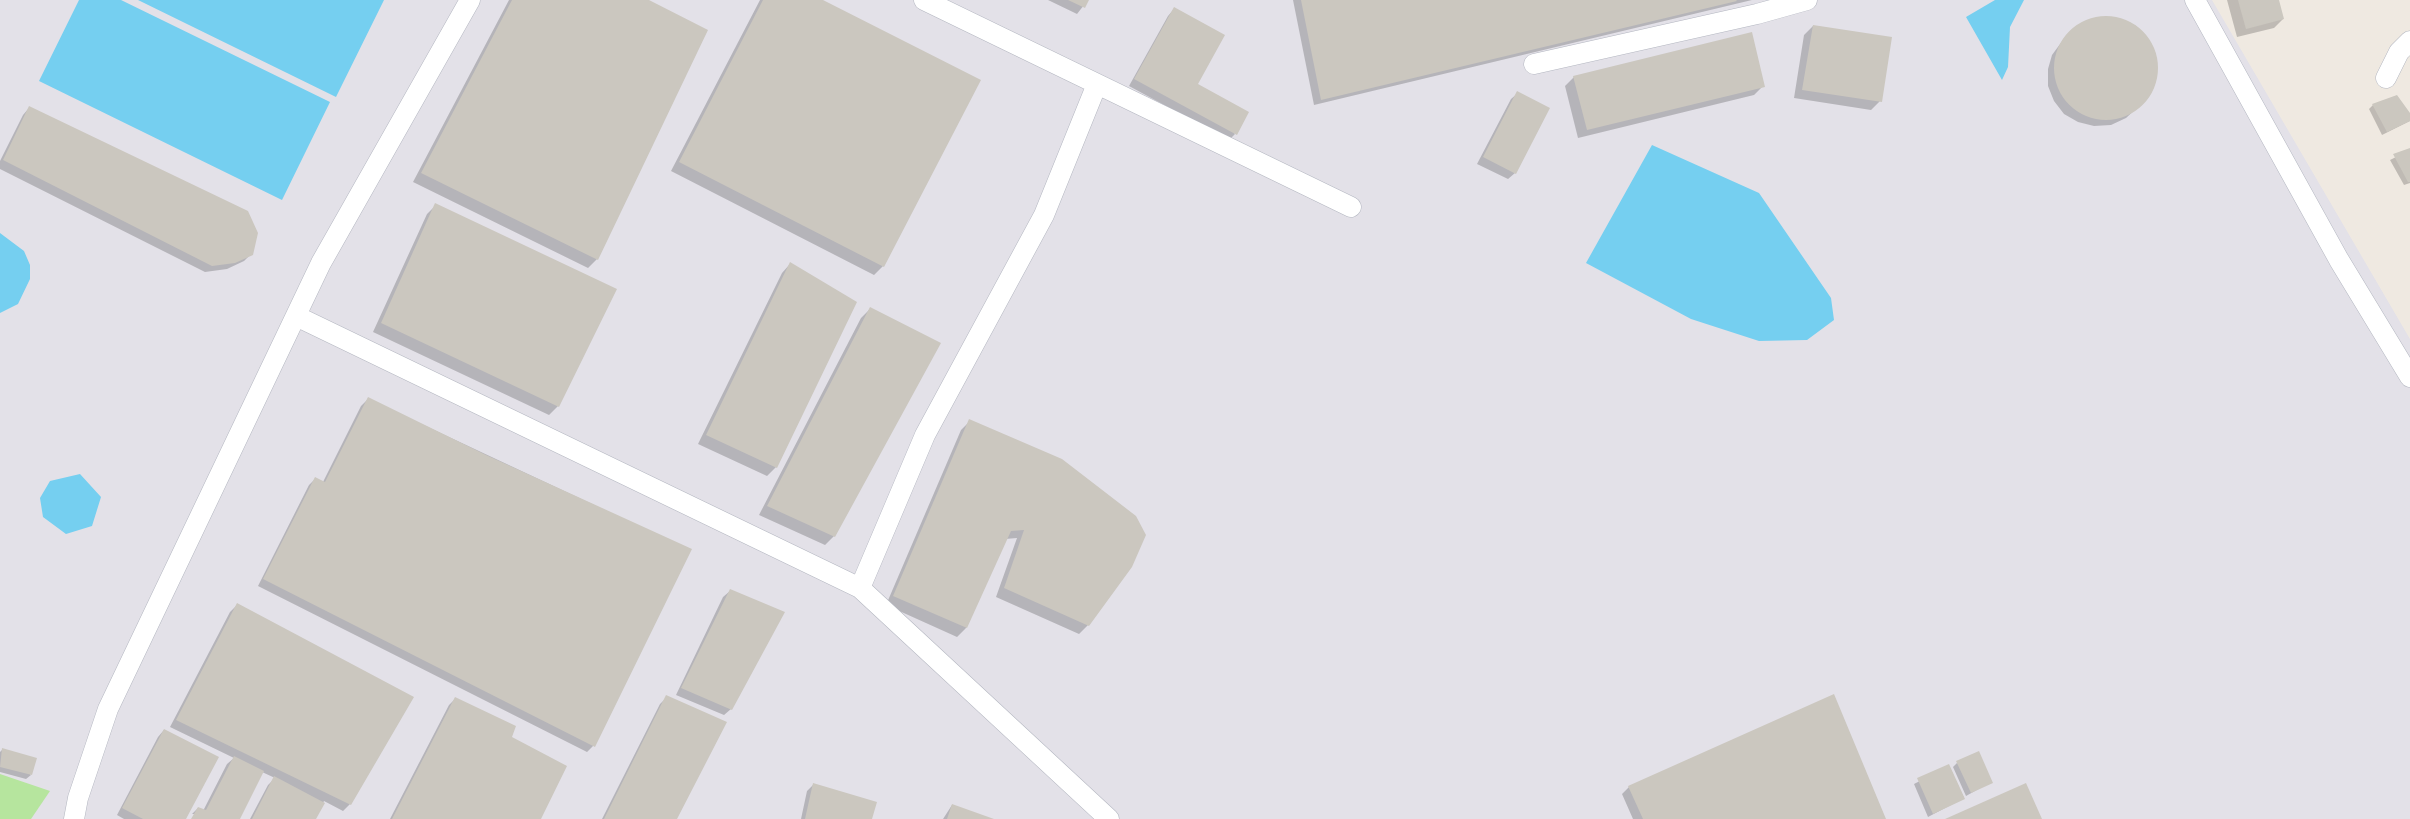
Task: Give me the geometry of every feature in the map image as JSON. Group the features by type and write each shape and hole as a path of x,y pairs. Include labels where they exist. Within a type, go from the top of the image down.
{"lane":[{"path":"74,819 78,798 108,709 321,263 470,0"},
{"path":"924,0 1351,207"},
{"path":"1534,64 1757,14 1807,0"},
{"path":"2195,0 2339,260 2410,377"},
{"path":"2386,78 2399,52 2410,40"},
{"path":"860,588 925,435 1044,214 1097,84"},
{"path":"296,316 860,588 1109,819"}],"shaded area":[{"path":"0,0 2212,0 2410,339 2410,819 0,819"}],"green space":[{"path":"0,774 50,791 31,819 0,819"}],"water":[{"path":"79,0 121,0 330,102 282,200 39,81"},
{"path":"138,0 384,0 336,97"},
{"path":"1995,0 2024,0 2010,27 2008,67 2002,80 1966,17"},
{"path":"1652,145 1759,193 1831,298 1834,320 1807,340 1759,341 1691,319 1586,263"},
{"path":"0,233 24,251 30,265 30,279 18,304 0,313"},
{"path":"80,474 101,497 92,526 66,534 43,517 40,498 50,481"}],"building":[{"path":"512,0 649,0 708,30 598,260 421,173"},
{"path":"763,0 823,0 981,80 884,267 679,162"},
{"path":"1068,0 1089,0 1085,8"},
{"path":"1301,0 1736,0 1737,1 1321,100"},
{"path":"2238,0 2279,0 2284,19 2246,29"},
{"path":"1174,7 1225,35 1198,84 1249,112 1237,135 1134,79"},
{"path":"2106,16 2126,20 2143,31 2154,48 2158,68 2154,88 2143,105 2126,116 2106,120 2086,116 2069,105 2058,88 2054,68 2058,48 2069,31 2086,20"},
{"path":"1813,25 1892,37 1882,102 1802,90"},
{"path":"1752,32 1765,87 1587,130 1573,76"},
{"path":"1517,91 1550,108 1516,174 1483,157"},
{"path":"2397,95 2410,113 2410,121 2387,132 2372,104"},
{"path":"29,106 248,211 258,233 253,255 235,263 212,266 3,160"},
{"path":"2410,148 2410,182 2408,182 2393,154"},
{"path":"435,203 617,289 559,407 381,323"},
{"path":"790,262 857,302 777,468 706,435"},
{"path":"870,307 941,343 835,537 767,506"},
{"path":"368,397 486,455 692,549 595,747 263,579 315,477 325,482"},
{"path":"969,419 1062,459 1136,516 1146,535 1132,567 1089,626 1004,588 1024,530 1011,531 967,628 893,596"},
{"path":"730,589 785,612 732,710 681,688"},
{"path":"237,603 414,697 351,805 176,720"},
{"path":"1834,694 1886,819 1643,819 1628,786"},
{"path":"666,695 727,722 677,819 604,819"},
{"path":"455,697 516,726 512,737 567,766 541,819 392,819"},
{"path":"164,729 219,757 186,819 143,819 122,808"},
{"path":"2,748 37,758 32,775 0,767"},
{"path":"1979,751 1993,783 1971,793 1956,761"},
{"path":"234,756 264,771 240,819 191,819 198,807 206,810"},
{"path":"1949,764 1965,799 1933,814 1917,778"},
{"path":"274,776 325,803 316,819 252,819"},
{"path":"813,783 877,802 872,819 805,819"},
{"path":"2026,783 2042,819 1945,819"},
{"path":"952,804 994,819 947,819"}]}
